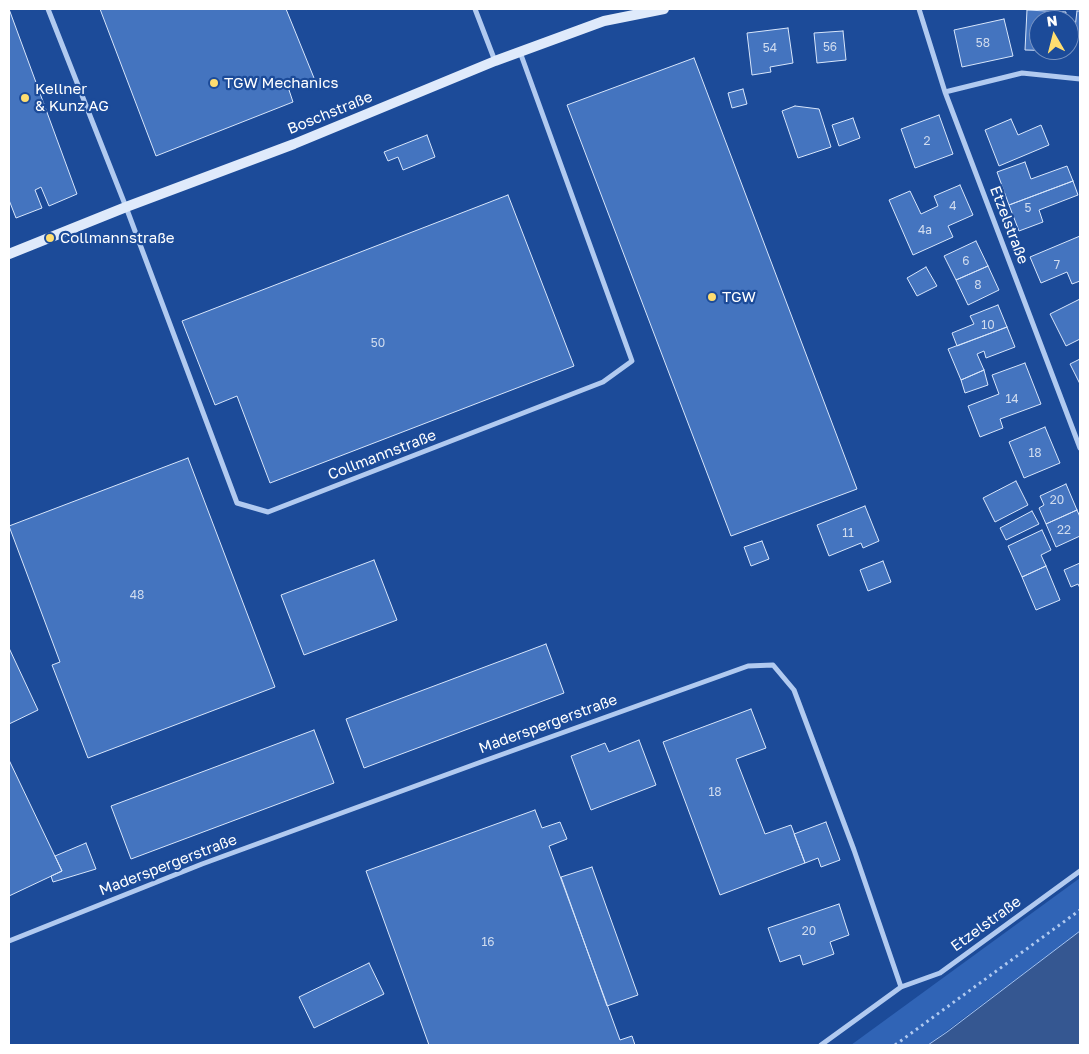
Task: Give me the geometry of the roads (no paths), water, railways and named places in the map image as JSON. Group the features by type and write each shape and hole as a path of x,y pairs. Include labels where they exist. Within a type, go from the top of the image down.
{"main road":[{"name":"Boschstraße","path":"9,254 126,207 294,144 495,61 604,21 664,9"}],"street":[{"name":"Collmannstraße","path":"48,9 126,207 237,503 268,512 604,382 632,361 520,52"},
{"path":"476,9 495,61"},
{"name":"Etzelstraße","path":"919,9 945,92 1080,448"},
{"path":"945,92 1022,74 1080,79"},
{"name":"Maderspergerstraße","path":"9,941 202,864 481,762 748,666 773,665 794,690 854,850 901,987"},
{"name":"Etzelstraße","path":"821,1045 901,987 940,973 1080,871"}],"place":[{"name":"TGW Mechanics","path":"214,83"},
{"name":"Kellner & Kunz AG","path":"25,98"},
{"name":"Collmannstraße","path":"50,238"},
{"name":"TGW","path":"712,297"}]}
